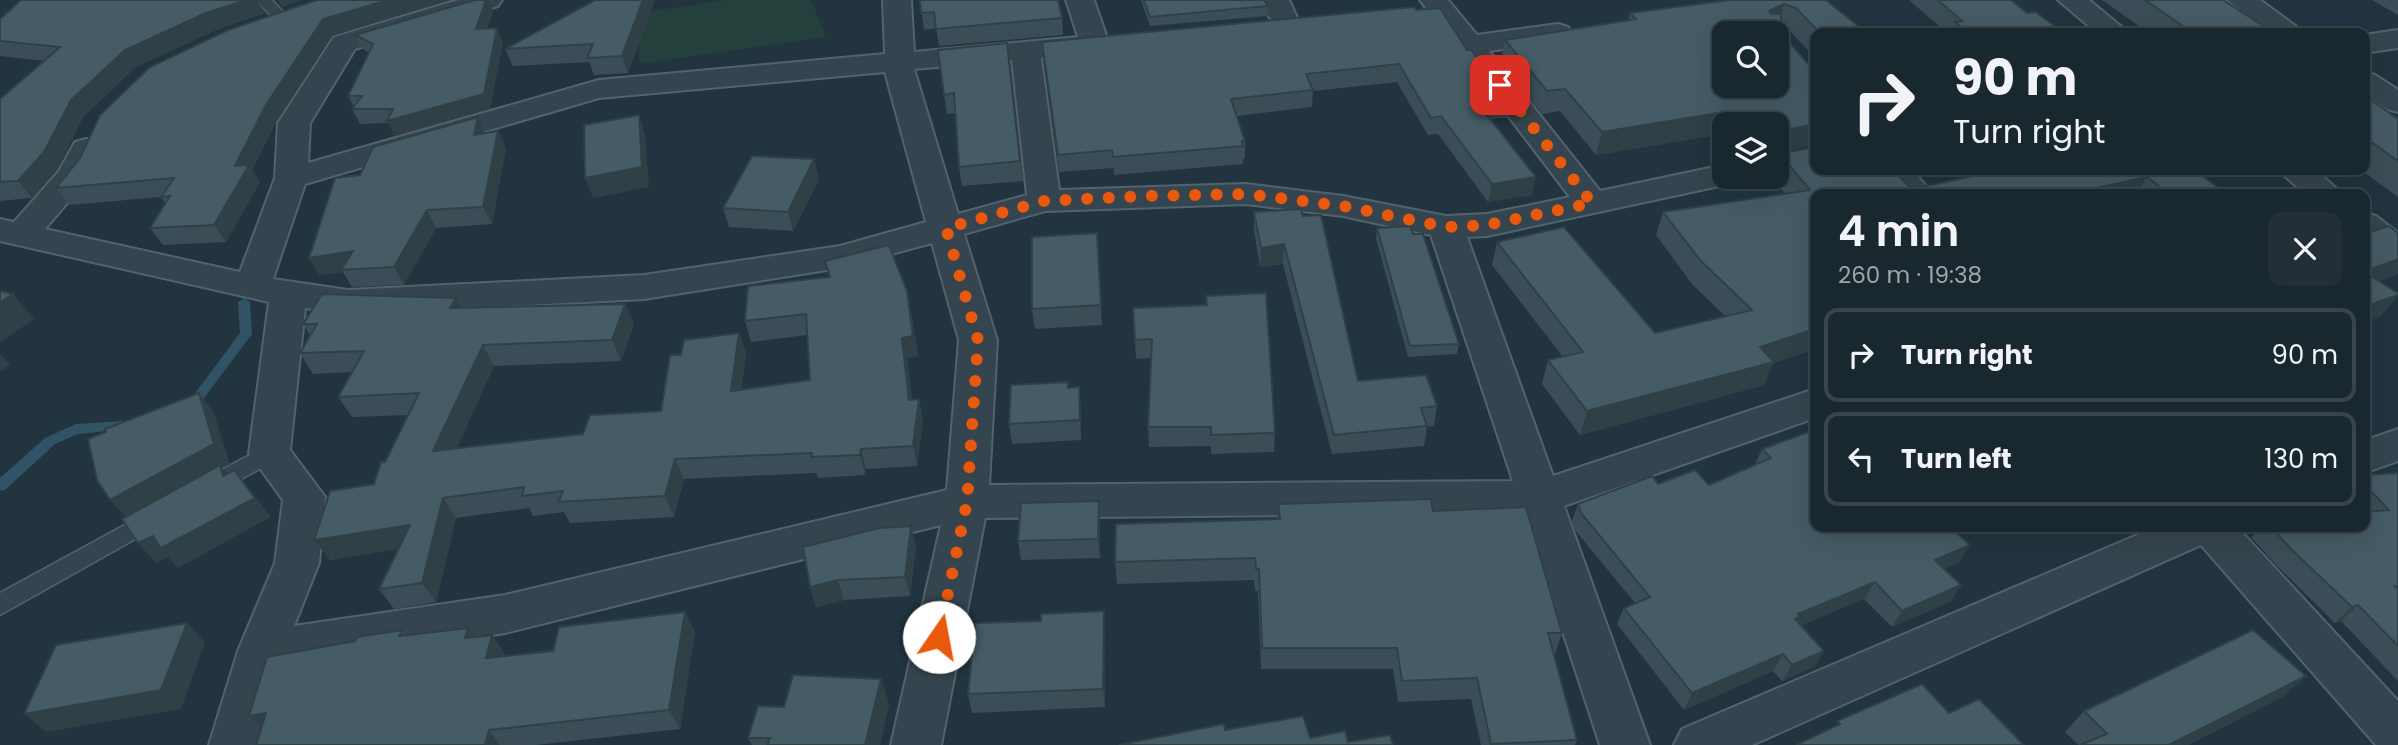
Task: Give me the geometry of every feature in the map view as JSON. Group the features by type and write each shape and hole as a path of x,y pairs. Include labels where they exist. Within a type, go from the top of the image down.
{"street":[{"path":"234,745 261,651 298,563 304,497 270,453 270,290 291,178 294,123 344,43 488,0"},
{"path":"897,0 900,77 978,340 967,502 916,745"},
{"path":"291,178 599,89 1108,42 1080,0"},
{"path":"1275,0 1287,26"},
{"path":"2071,0 2108,28"},
{"path":"2241,0 2283,28"},
{"path":"1431,8 1470,45 1592,203"},
{"path":"249,30 283,10"},
{"path":"1470,45 1590,28"},
{"path":"2370,43 2398,39"},
{"path":"1026,51 1044,201"},
{"path":"2370,85 2398,103"},
{"path":"11,232 74,174 96,126"},
{"path":"1899,175 1912,189"},
{"path":"2301,175 2319,189"},
{"path":"11,232 270,290 348,302 644,287 839,257 1044,201 1246,194 1343,206 1446,227 1487,225 1712,178"},
{"path":"1446,227 1625,745"},
{"path":"2370,229 2398,250"},
{"path":"261,651 505,614 967,502 1541,497 1810,405"},
{"path":"2370,456 2398,444"},
{"path":"1699,745 2188,532"},
{"path":"2215,532 2398,735"}],"lane":[{"path":"0,604 270,453"}],"green space":[{"path":"726,0 811,0 826,37 639,64 638,13"}],"building":[{"path":"21,0 246,0 206,13 125,50 71,100 44,152 18,181 0,182 0,99 60,47 0,41 0,19"},
{"path":"317,0 388,0 323,19 266,105 235,166 249,165 214,225 150,228 170,196 161,197 174,178 56,188 80,158 100,115 150,67 228,30"},
{"path":"475,0 486,0 476,29 497,28 484,94 387,121 393,109 352,109 362,96 348,96 373,44 355,35"},
{"path":"595,0 643,0 622,56 587,58 593,44 505,49"},
{"path":"920,0 1058,0 1062,18 936,29 934,12 921,13"},
{"path":"1144,0 1264,0 1268,6 1150,17"},
{"path":"1729,0 1826,0 1861,28 1815,28 1796,8 1784,4 1769,11 1771,14 1781,14 1781,21 1712,21 1712,98 1789,98 1789,42 1810,66 1810,125 1789,130 1789,112 1730,111 1602,132 1565,89 1547,91 1505,40 1636,19 1630,13"},
{"path":"1938,0 2011,0 2027,13 2036,12 2057,28 1963,28 1955,22 1962,21"},
{"path":"2145,0 2223,0 2266,28 2186,28"},
{"path":"1414,7 1416,10 1440,8 1467,50 1471,50 1510,100 1490,102 1495,110 1484,111 1536,177 1492,184 1441,116 1431,118 1399,64 1306,74 1313,90 1231,99 1245,141 1242,141 1243,146 1113,157 1112,150 1058,155 1042,42"},
{"path":"1007,43 1020,161 959,167 954,93 944,95 938,50"},
{"path":"2370,99 2398,119 2398,161 2370,141"},
{"path":"639,115 642,167 585,178 584,125"},
{"path":"478,117 474,135 498,131 483,207 427,210 394,267 341,270 353,251 309,258 335,178 360,175 373,147"},
{"path":"1810,148 1810,175 1898,175 1912,189 1810,189 1789,165 1789,152"},
{"path":"752,156 814,159 788,212 723,208"},
{"path":"1978,175 2201,175 2220,189 2163,189 2147,177 2091,189 1912,189"},
{"path":"1810,190 1810,331 1760,347 1774,362 1587,411 1548,360 1583,352 1497,242 1564,227 1655,333 1752,310 1701,261 1663,212"},
{"path":"1301,209 1303,216 1321,215 1358,381 1426,375 1437,406 1421,408 1427,426 1334,435 1284,244 1261,248 1254,212"},
{"path":"1410,226 1413,234 1423,234 1459,344 1410,346 1377,228"},
{"path":"2389,226 2398,233 2398,259 2370,270 2370,232"},
{"path":"1097,233 1101,305 1032,309 1032,237"},
{"path":"889,245 907,291 913,336 902,338 909,400 919,399 913,446 861,449 860,455 811,457 812,453 675,459 665,496 559,502 563,491 522,496 524,487 443,498 422,583 379,589 410,525 314,540 330,491 374,484 381,462 385,462 419,393 338,397 364,351 300,353 317,324 303,324 322,294 456,298 450,308 625,304 612,340 483,345 433,451 583,434 590,415 661,411 670,355 681,355 684,340 739,333 731,391 810,380 806,314 745,321 748,286 830,277 825,261"},
{"path":"2370,276 2398,293 2370,305"},
{"path":"0,291 13,294 0,303"},
{"path":"1266,293 1275,433 1211,435 1211,427 1148,427 1152,339 1135,340 1133,308 1207,305 1206,296"},
{"path":"1068,382 1068,388 1079,387 1080,420 1009,424 1011,385"},
{"path":"199,393 214,444 110,500 97,480 88,439 106,432 105,429"},
{"path":"1808,432 1810,434 1810,532 1956,532 1970,545 1935,560 1961,585 1902,611 1875,582 1798,614 1800,617 1795,619 1824,651 1792,665 1783,654 1692,693 1624,608 1650,597 1581,513 1578,504 1652,476 1658,484 1695,470 1709,485 1771,458 1762,449"},
{"path":"220,465 223,476 234,470 255,498 161,548 153,536 138,543 122,519"},
{"path":"2398,473 2398,586 2395,586 2398,589 2398,646 2358,605 2352,607 2276,532 2370,532 2370,512 2389,510 2370,490 2370,475"},
{"path":"1431,499 1433,511 1526,507 1562,633 1548,633 1577,740 1491,744 1477,678 1402,681 1397,648 1262,648 1259,569 1256,569 1255,558 1115,562 1116,524 1280,519 1278,504"},
{"path":"1099,501 1098,539 1018,541 1021,503"},
{"path":"911,526 905,577 838,580 810,587 803,547 879,528"},
{"path":"1104,611 1103,689 968,694 975,623 1041,621 1041,614"},
{"path":"685,612 669,710 489,730 485,745 256,745 266,713 249,716 267,657 402,630 399,636 468,628 465,638 492,635 486,658 553,651 559,627"},
{"path":"187,623 161,690 24,714 56,645"},
{"path":"2253,630 2306,676 2169,745 2080,745 2107,734 2084,711"},
{"path":"793,675 881,679 865,745 767,745 770,738 748,738 758,706 784,707"},
{"path":"1922,684 1949,713 1979,699 2024,745 1796,745 1840,724 1837,721"},
{"path":"1303,716 1310,738 1345,731 1348,742 1390,735 1393,745 1119,745 1224,724 1225,730"}],"waterway":[{"path":"190,403 197,399 246,334 244,302"},
{"path":"0,486 50,441 76,429 123,426"}],"route":[{"path":"939,637 967,502 978,340 946,228 1044,201 1143,196 1246,194 1343,206 1446,227 1487,225 1592,203 1500,85"}]}
